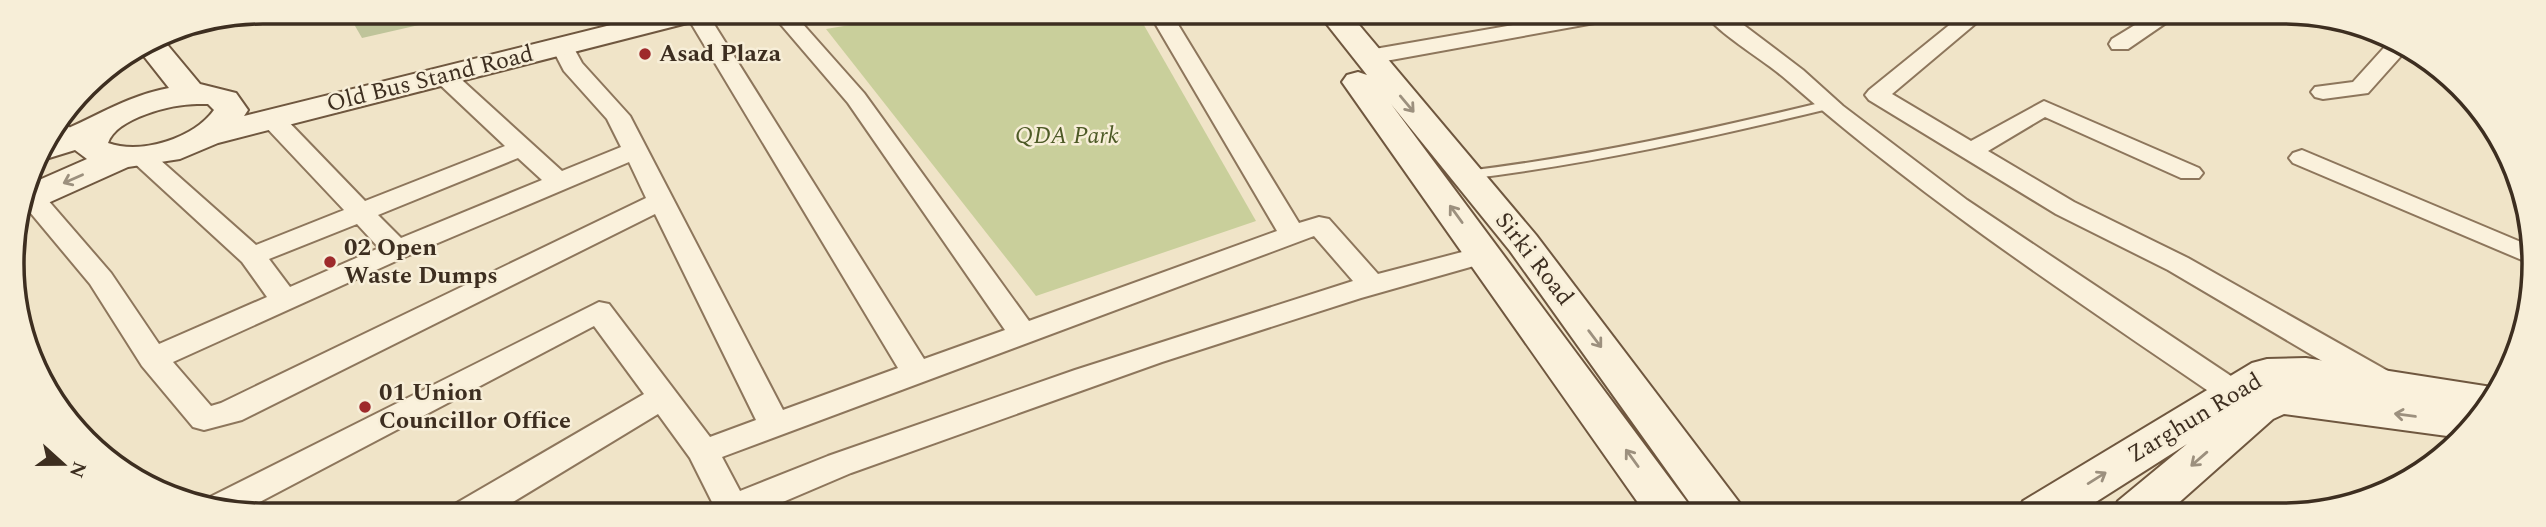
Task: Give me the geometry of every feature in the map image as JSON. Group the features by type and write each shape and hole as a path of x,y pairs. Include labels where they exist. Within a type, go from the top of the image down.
{"main road":[{"name":"Sirki Road","path":"1316,24 1664,502"},
{"name":"Sirki Road","path":"1342,24 1523,243 1715,502"},
{"name":"Old Bus Stand Road","path":"217,127 601,25"},
{"name":"Old Bus Stand Road","path":"217,127 272,119 647,25"},
{"path":"156,51 191,94"},
{"path":"59,140 76,131 139,106 191,94 208,94 229,103 231,110 217,127 164,152 130,157 102,155 92,149 91,140 76,131"},
{"path":"35,195 130,157"},
{"name":"Zarghun Road","path":"2061,502 2245,401 2267,373 2306,372 2478,399"},
{"path":"2147,502 2245,401 2289,398 2460,422"}],"street":[{"path":"1369,57 1553,24"},
{"path":"1729,24 1958,206 2245,401"},
{"path":"1828,105 1878,95 1964,24"},
{"path":"2120,44 2152,24"},
{"path":"701,25 916,372"},
{"path":"792,25 856,98 1023,334"},
{"path":"1167,25 1292,234"},
{"path":"562,46 572,66 618,116 775,425"},
{"path":"2323,93 2360,88 2392,52"},
{"path":"444,76 559,182"},
{"path":"1878,95 2065,208 2178,264 2384,383"},
{"path":"1971,151 2044,108 2190,173"},
{"path":"272,119 397,250"},
{"path":"251,256 521,148"},
{"path":"153,359 397,250 635,150"},
{"path":"130,157 251,256 285,301"},
{"path":"2302,158 2521,252"},
{"path":"33,203 101,279 153,359 204,419 231,412 661,201"},
{"path":"703,452 1319,225 1371,284"},
{"path":"752,503 802,480 1116,365 1371,284 1485,254"},
{"path":"233,500 599,310 703,452 728,503"},
{"path":"484,503 663,397"}],"lane":[{"path":"1467,175 1527,168 1676,142 1828,105"}],"green space":[{"path":"354,25 419,25 362,38"},
{"name":"QDA Park","path":"852,25 1144,25 1256,221 1036,296 826,29"}],"place":[{"name":"Asad Plaza","path":"645,54"},
{"name":"02 Open Waste Dumps","path":"330,262"},
{"name":"01 Union Councillor Office","path":"365,407"}]}
